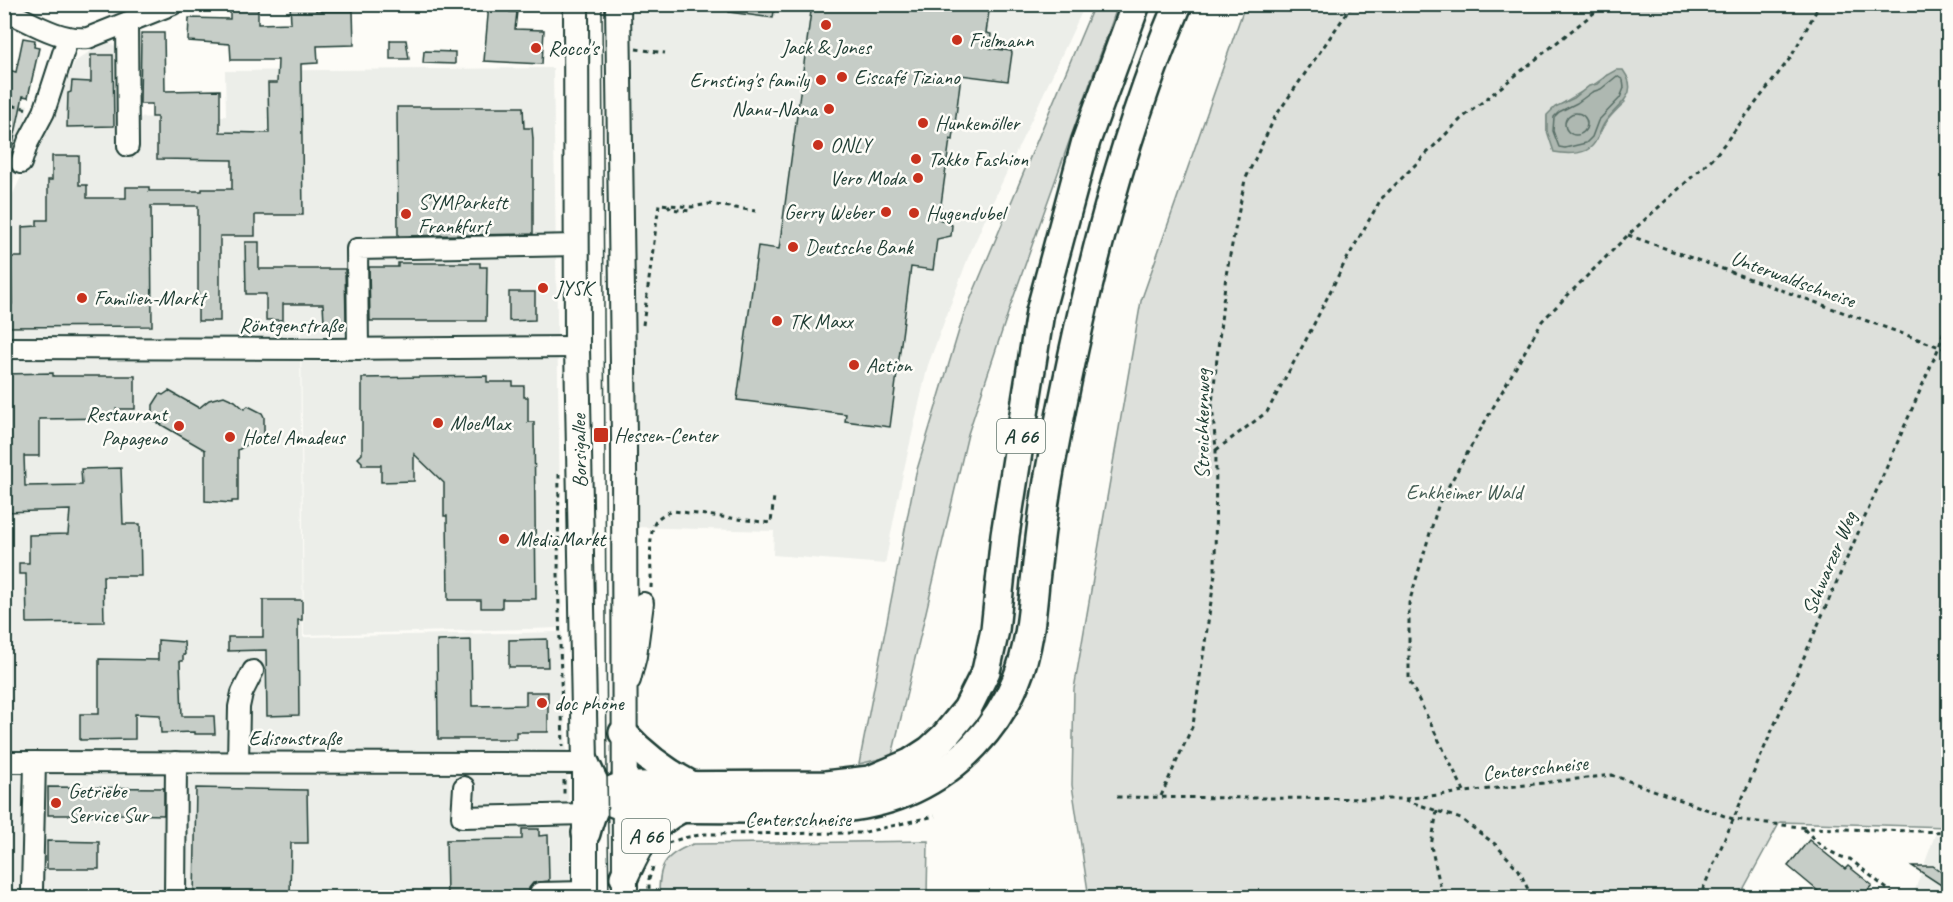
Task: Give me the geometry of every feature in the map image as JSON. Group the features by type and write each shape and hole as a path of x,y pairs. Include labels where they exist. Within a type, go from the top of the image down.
{"highway":[{"name":"A 66","path":"585,763 604,807 686,796 870,780 910,763 930,750 967,710 986,671 995,630 1005,535 1041,312 1086,141 1136,4"},
{"name":"A 66","path":"625,887 643,840 686,796 834,810 886,799 914,789 956,761 981,738 1001,710 1016,682 1026,649 1049,474 1071,360 1094,260 1132,129 1178,4"},
{"path":"623,733 674,776 686,796"}],"main road":[{"name":"Borsigallee","path":"576,4 577,348 585,763"},
{"path":"585,895 623,733 624,437 618,4"},
{"path":"604,807 625,887"}],"street":[{"path":"4,10 68,38 88,38 173,4"},
{"path":"127,23 128,146"},
{"path":"21,163 28,142 44,112 68,38"},
{"path":"358,349 357,249 577,245"},
{"name":"Röntgenstraße","path":"4,348 358,349 547,346 577,348"},
{"path":"624,696 636,656 647,599"},
{"path":"238,762 239,706 242,693 253,671"},
{"name":"Edisonstraße","path":"4,762 585,763"},
{"path":"32,889 35,762"},
{"path":"175,897 176,762"},
{"path":"464,787 462,817 604,807"},
{"path":"540,893 585,895"}],"path":[{"name":"Streichkernweg","path":"1161,796 1192,725 1215,574 1216,450 1212,404 1226,275 1245,180 1275,117 1353,4"},
{"path":"1216,450 1267,412 1343,266 1381,199 1461,119 1605,4"},
{"path":"1464,791 1409,680 1409,603 1439,503 1542,321 1628,235 1715,156 1791,57 1820,4"},
{"path":"628,48 665,53"},
{"path":"4,104 44,112"},
{"path":"643,325 659,204 692,207 709,204 756,211"},
{"path":"668,205 671,208 690,211"},
{"name":"Unterwaldschneise","path":"1628,235 1948,350"},
{"name":"Schwarzer Weg","path":"1700,897 1939,347 1948,316"},
{"path":"647,599 651,536 656,522 663,515 673,511 771,523 774,496"},
{"name":"Centerschneise","path":"1117,797 1404,799 1612,775 1734,819 1803,828 1948,832"},
{"path":"1404,799 1461,819 1496,844 1519,870 1532,897"},
{"path":"1437,811 1431,846 1443,897"},
{"name":"Centerschneise","path":"661,846 683,838 705,834 861,833 935,816"},
{"path":"1803,828 1814,840 1841,857 1850,859 1893,893"},
{"path":"649,897 649,879 657,857"}],"shaded area":[{"path":"633,5 1085,5 968,258 928,365 885,564 773,555 774,531 634,527"},
{"path":"110,43 119,48 120,118 226,116 225,71 553,68 562,628 304,635 301,331 272,332 300,333 303,637 562,632 572,897 5,898 5,241 12,196 75,62 93,49"},
{"path":"5,100 28,105 5,229"},
{"path":"1935,835 1948,836 1948,897 1912,898"}],"green space":[{"path":"1094,5 1118,5 1010,307 968,434 892,756 859,764 916,473 963,317"},
{"name":"Enkheimer Wald","path":"1245,5 1948,5 1948,827 1780,822 1739,897 1089,898 1072,785 1074,689 1141,301","holes":["1607,75 1625,102 1608,119 1597,140 1547,131 1547,116"]},
{"path":"928,841 927,897 659,897 660,877 664,863 675,853 693,844"}],"water":[{"path":"1616,70 1623,70 1628,79 1629,93 1604,124 1595,143 1582,152 1554,152 1547,131 1547,115 1555,107 1574,98"}],"building":[{"path":"290,4 316,4 316,11 353,11 354,45 317,46 318,63 301,64 303,215 255,215 255,236 220,236 220,321 198,321 198,206 151,206 152,326 4,327 6,305 12,304 11,257 22,257 22,227 37,226 37,220 48,220 48,180 52,180 52,156 79,156 79,185 87,185 87,198 126,198 126,187 149,187 149,191 232,189 232,160 157,159 157,117 152,117 152,104 140,104 141,33 164,33 165,91 220,90 220,132 269,133 268,83 277,83 278,60 231,60 230,44 188,41 189,18 230,19 230,9 258,9 258,24 291,23"},
{"path":"489,4 510,4 510,12 517,12 515,29 544,30 542,64 484,61"},
{"path":"729,4 775,4 773,18 729,12"},
{"name":"Hessen-Center","path":"812,4 990,4 986,33 991,34 990,48 1012,53 1008,81 961,75 953,140 950,139 939,219 952,225 951,236 937,239 933,270 911,267 890,427 845,421 846,414 737,400 758,246 779,249"},
{"path":"23,38 35,40 34,47 39,48 28,97 23,96 10,159 4,159 4,69 16,72"},
{"path":"390,40 406,40 409,59 390,59"},
{"path":"424,51 455,52 455,64 423,63"},
{"path":"91,55 113,55 114,126 67,127 68,93 71,92 72,81 91,82"},
{"path":"397,107 523,107 524,128 532,128 533,139 533,234 398,236"},
{"path":"245,242 259,242 259,269 345,269 346,321 324,321 323,304 283,304 283,320 266,320 266,294 246,294"},
{"path":"398,263 480,263 480,267 487,267 486,321 370,321 369,267 398,267"},
{"path":"509,292 535,292 535,320 509,321"},
{"path":"53,373 53,376 135,376 135,409 116,409 116,418 39,419 39,456 24,456 25,486 82,485 81,469 121,468 123,524 140,524 141,576 103,576 104,622 27,623 26,574 19,574 19,563 29,563 29,535 68,534 70,510 4,512 4,374"},
{"path":"487,376 487,382 513,382 513,386 524,386 524,397 528,397 528,422 534,422 536,599 502,599 502,608 481,608 481,600 448,600 447,516 444,516 444,483 414,454 414,481 381,482 381,465 362,465 358,458 362,454 362,378"},
{"path":"169,391 199,408 209,400 224,396 235,401 244,409 248,406 262,413 264,435 238,450 238,501 232,501 232,503 205,501 205,450 153,420 153,405 160,394 163,395"},
{"path":"263,600 302,600 302,620 298,620 299,715 267,716 266,650 228,651 228,637 263,637"},
{"path":"547,639 548,667 509,667 509,640"},
{"path":"158,640 184,642 185,655 183,655 183,661 180,661 182,716 214,716 215,734 161,733 160,715 135,714 135,739 80,740 80,714 99,714 99,659 158,660"},
{"path":"471,640 472,706 526,705 526,692 548,692 548,732 516,732 516,739 438,739 437,641"},
{"path":"48,787 164,788 164,815 120,814 120,812 98,815 48,815"},
{"path":"196,788 307,790 308,843 291,843 290,897 194,897"},
{"path":"522,829 539,829 539,836 548,835 549,881 533,883 529,888 529,897 447,897 446,840 522,839"},
{"path":"1809,840 1845,869 1848,866 1872,885 1862,897 1834,897 1827,892 1824,896 1788,866"},
{"path":"47,841 99,842 99,869 47,869"},
{"path":"1912,866 1933,866 1947,876 1941,885"}],"tram line":[{"path":"602,4 609,898"}],"place":[{"name":"Jack & Jones","path":"826,25"},
{"name":"Fielmann","path":"957,40"},
{"name":"Rocco's","path":"536,48"},
{"name":"Eiscafé Tiziano","path":"842,77"},
{"name":"Ernsting's family","path":"821,80"},
{"name":"Nanu-Nana","path":"829,109"},
{"name":"Hunkemöller","path":"923,123"},
{"name":"ONLY","path":"818,145"},
{"name":"Takko Fashion","path":"916,159"},
{"name":"Vero Moda","path":"918,178"},
{"name":"Gerry Weber","path":"886,212"},
{"name":"Hugendubel","path":"914,213"},
{"name":"SYMParkett Frankfurt","path":"406,214"},
{"name":"Deutsche Bank","path":"793,247"},
{"name":"JYSK","path":"543,288"},
{"name":"Familien-Markt","path":"82,298"},
{"name":"TK Maxx","path":"777,321"},
{"name":"Action","path":"854,365"},
{"name":"MoeMax","path":"438,423"},
{"name":"Restaurant Papageno","path":"179,426"},
{"name":"Hessen-Center","path":"601,435"},
{"name":"Hotel Amadeus","path":"230,437"},
{"name":"MediaMarkt","path":"504,539"},
{"name":"doc phone","path":"542,703"},
{"name":"Getriebe Service Sur","path":"56,803"}]}
